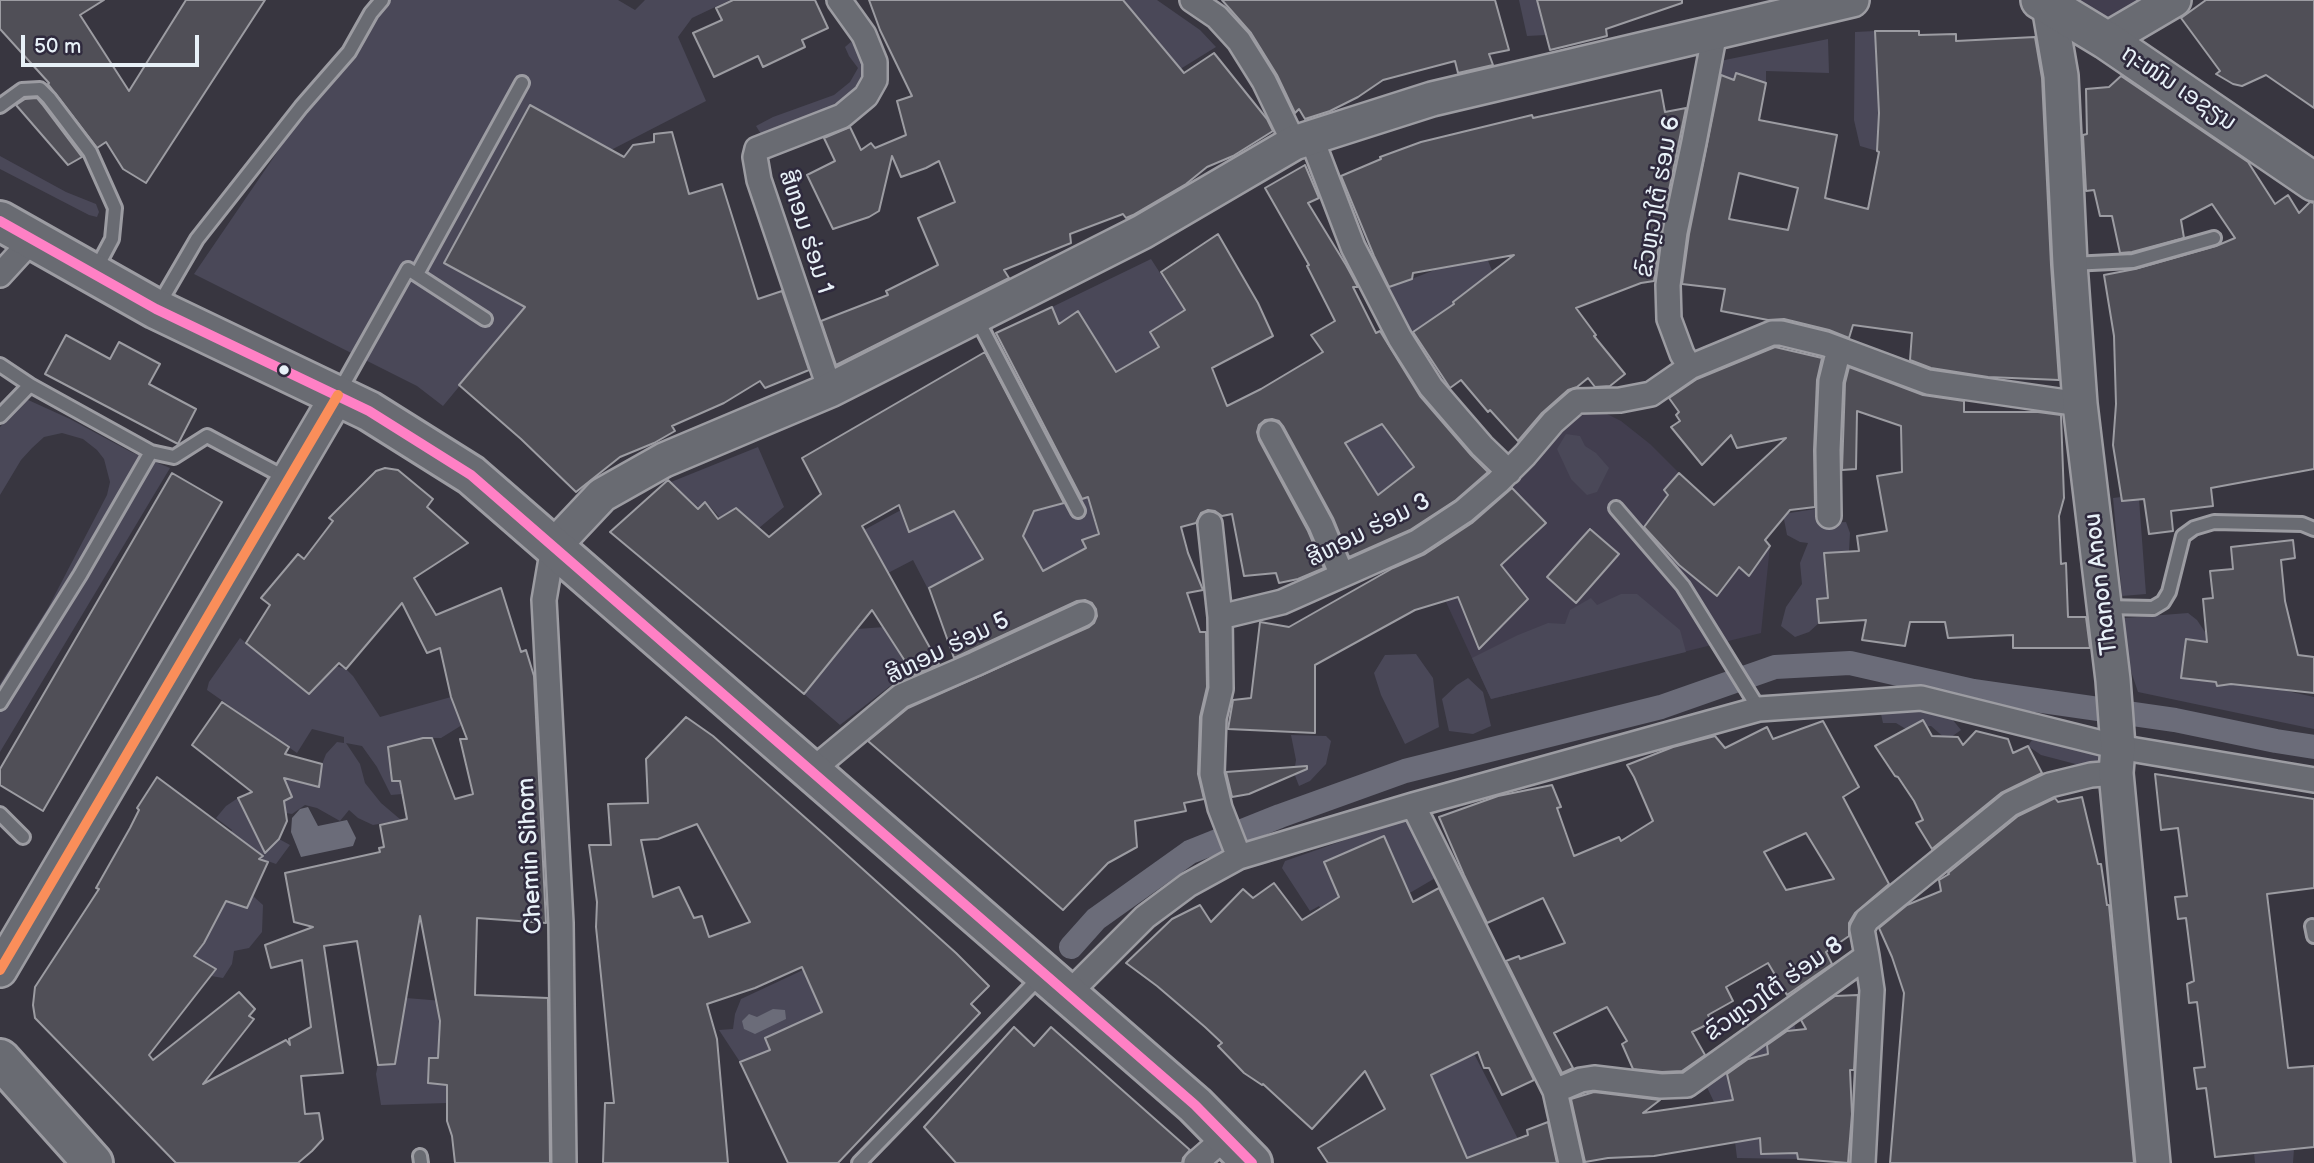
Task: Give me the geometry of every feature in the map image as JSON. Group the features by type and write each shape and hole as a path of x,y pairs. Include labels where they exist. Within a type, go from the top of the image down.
{"highway":[{"path":"0,222 156,309 369,411 471,475 1195,1105 1240,1149"},
{"path":"0,1059 93,1163"}],"main road":[{"name":"ຖະໜົນ ເອຊຽນ","path":"2044,3 2106,40 2314,182"}],"street":[{"name":"ສີຫອມ ຮ່ອມ 1","path":"830,390 759,180 755,158 757,149 842,116 866,96 875,80 875,62 864,35 839,0"},
{"path":"1192,0 1217,17 1239,41 1303,140 1353,247 1400,338 1431,387 1508,472"},
{"path":"554,547 602,495 664,460 830,390 976,317 1142,232 1303,140 1432,99 1852,0"},
{"path":"2106,40 2174,0"},
{"name":"Thanon Anou","path":"2044,3 2061,76 2080,404 2113,680 2117,760 2152,1163"},
{"name":"ຂົວຫຼວງໃຕ້ ຮ່ອມ 6","path":"1690,367 1682,354 1669,319 1668,285 1675,232 1695,142 1714,32"},
{"path":"0,275 33,239"},
{"name":"ສີຫອມ ຮ່ອມ 3","path":"1220,617 1282,602 1417,542 1464,511 1508,472 1553,422 1577,401 1620,400 1651,394 1690,367 1772,333 1839,349 1928,382 2080,404"},
{"path":"1829,516 1831,381 1839,349"},
{"path":"0,970 338,395"},
{"path":"1271,433 1321,525 1342,575"},
{"path":"1210,524 1220,617 1221,690 1214,718 1212,774 1220,808 1238,851"},
{"name":"Chemin Sihom","path":"554,547 544,600 561,923 564,1163"},
{"name":"ສີຫອມ ຮ່ອມ 5","path":"811,771 901,696 1083,614"},
{"path":"1056,984 1145,916 1238,851 1413,805 1754,701 1921,698 2117,760 2314,780"},
{"name":"ຂົວຫຼວງໃຕ້ ຮ່ອມ 8","path":"1555,1091 1581,1080 1594,1078 1661,1086 1687,1084 1867,956 1862,929 1867,920 2010,804 2050,785 2091,775 2117,760"},
{"path":"1413,805 1555,1091 1571,1163"},
{"path":"1863,1163 1872,989 1867,956"},
{"path":"1196,1163 1240,1149"}],"lane":[{"path":"156,309 197,239 301,107 349,52 371,13 382,0"},
{"path":"417,274 522,83"},
{"path":"0,106 22,90 40,89 90,152 115,208 112,239 94,274"},
{"path":"2070,264 2133,261 2214,238"},
{"path":"338,395 408,269 485,318"},
{"path":"976,317 1078,511"},
{"path":"0,365 30,385 151,452 174,457 207,436 288,479"},
{"path":"0,416 30,385"},
{"path":"0,703 151,452"},
{"path":"1616,508 1683,586 1754,701"},
{"path":"2104,607 2153,608 2163,602 2169,593 2183,536 2194,528 2214,522 2302,524 2314,529"},
{"path":"0,814 23,837"},
{"path":"859,1163 1056,984"}],"shaded area":[{"path":"381,0 618,0 635,10 645,0 730,0 692,18 678,37 706,101 611,150 530,106 525,307 443,406 417,386 194,274"},
{"path":"1118,0 1157,0 1200,30 1216,47 1169,76 1167,52 1124,2"},
{"path":"1519,0 1537,0 1546,35 1527,36"},
{"path":"2040,0 2158,0 2106,40"},
{"path":"1875,31 1879,113 1877,151 1860,146 1854,120 1855,32"},
{"path":"1828,39 1829,73 1766,71 1766,83 1737,74 1734,80 1721,75 1720,61"},
{"path":"853,40 864,50 870,65 863,83 833,106 761,134 756,126 834,95 850,82 858,68 845,47"},
{"path":"0,156 66,192 96,204 99,212 97,217 0,169"},
{"path":"1484,251 1496,280 1478,283 1453,302 1456,306 1409,335 1388,288"},
{"path":"1151,259 1200,335 1169,320 1150,332 1159,347 1134,362 1153,391 1119,376 1078,311 1059,324 1052,307"},
{"path":"1415,376 1428,396 1383,424 1404,453 1450,424 1414,454 1419,462 1380,493 1382,497 1334,523 1323,509 1370,483 1345,443 1382,424 1408,378"},
{"path":"26,399 131,452 170,468 0,752 0,684 48,608 107,495 110,482 104,459 97,450 83,439 62,433 44,437 32,448 21,460 0,495 0,427"},
{"path":"1585,411 1605,413 1621,421 1650,444 1734,522 1761,537 1770,546 1761,633 1491,699 1426,559"},
{"path":"1566,434 1580,436 1585,446 1596,453 1609,468 1597,492 1587,495 1571,479 1557,449"},
{"path":"758,447 784,507 759,528 736,508 720,518 706,502 699,508 671,482"},
{"path":"1058,450 1085,488 1098,534 1082,540 1094,565 1034,593 979,562 928,589 913,560 888,573 864,530 901,510 909,532 1034,470"},
{"path":"2121,497 2123,501 2139,499 2146,594 2122,596 2113,498"},
{"path":"1815,509 1825,523 1846,522 1850,533 1849,551 1824,554 1828,598 1817,599 1819,623 1809,632 1795,637 1781,626 1786,607 1802,584 1800,563 1808,543 1787,535 1783,514"},
{"path":"1621,594 1637,594 1680,630 1686,652 1491,699 1472,658 1548,623 1565,624 1570,610 1591,598 1597,605"},
{"path":"2188,613 2197,620 2211,641 2210,674 2314,697 2314,729 2138,692 2129,665 2124,618"},
{"path":"885,627 917,680 894,683 840,725 804,694 857,629"},
{"path":"240,638 309,694 336,666 346,669 380,717 451,697 462,725 441,738 423,738 389,747 392,781 400,781 402,794 391,795 377,767 362,746 346,743 360,764 365,783 381,803 401,820 373,825 349,810 340,821 317,808 305,805 292,814 273,805 292,797 283,778 319,786 326,754 337,742 344,743 344,737 312,729 297,753 207,690 209,682"},
{"path":"1416,654 1433,678 1439,727 1405,744 1381,695 1374,673 1385,655"},
{"path":"1468,678 1483,692 1491,726 1473,734 1449,731 1442,699"},
{"path":"1933,710 1952,719 1961,730 1947,740 1931,726 1906,729 1896,723 1883,723 1881,714"},
{"path":"1291,735 1326,736 1331,741 1326,764 1310,781 1299,786 1294,773 1296,760"},
{"path":"2050,738 2099,752 2103,761 2087,767 2041,755 2028,746 2032,740"},
{"path":"238,798 266,838 279,839 290,845 276,864 226,846 232,830 216,818 226,806"},
{"path":"308,807 318,826 347,820 356,838 353,846 301,857 291,832 292,818 300,809"},
{"path":"1405,819 1412,823 1437,877 1338,935 1319,906 1310,911 1282,868 1285,861"},
{"path":"253,896 263,905 262,932 249,948 234,951 232,964 223,978 211,976 215,969 198,958 187,966 204,943 225,901 247,908"},
{"path":"803,970 822,1012 765,1038 770,1050 740,1062 719,1030 733,1029 741,999"},
{"path":"397,974 406,998 443,1001 438,1058 429,1059 428,1083 447,1085 447,1103 381,1105 376,1074 378,1065 395,1064 403,1015"},
{"path":"1435,978 1518,1139 1459,1163 1457,1135 1430,1076 1460,1060"},
{"path":"773,1009 785,1010 786,1019 755,1034 744,1029 742,1021 749,1014 757,1017"},
{"path":"1795,1014 1794,1139 1798,1159 1737,1158 1730,1101 1714,1102 1705,1083"},
{"path":"2294,1149 2293,1163 2255,1163 2254,1153"}],"building":[{"path":"0,0 104,0 80,15 129,91 186,0 265,0 146,183 123,169 106,142 97,148 49,83 0,29"},
{"path":"733,0 815,0 828,28 802,40 805,47 763,67 758,56 714,77 693,33 722,20 716,8"},
{"path":"869,0 1123,0 1184,73 1214,53 1267,119 1273,131 1233,156 1207,167 1186,184 1133,215 1126,218 1123,214 1070,234 1071,243 1004,270 1009,278 836,365 821,321 888,295 886,291 938,265 918,218 955,202 939,161 901,177 892,156 879,211 833,229 807,175 835,161 824,138 850,127 861,150 871,143 875,148 906,135 897,101 912,96 880,30"},
{"path":"1222,0 1495,0 1509,50 1489,54 1493,65 1458,73 1455,61 1383,80 1330,111 1305,119 1299,109 1295,113 1277,75 1251,33"},
{"path":"1537,0 1682,0 1682,3 1606,29 1607,36 1550,50"},
{"path":"2206,0 2314,0 2314,108 2266,75 2242,86 2216,74 2220,71 2181,18"},
{"path":"1875,31 1919,31 1919,35 1956,34 1956,41 2035,37 2042,78 2059,380 1988,377 1931,368 1910,360 1912,333 1853,325 1849,338 1784,319 1768,320 1721,311 1725,289 1682,284 1689,234 1721,75 1734,80 1736,73 1766,83 1759,120 1837,135 1825,198 1868,209 1879,152","holes":["1739,173 1798,188 1788,230 1729,219"]},
{"path":"2121,76 2248,162 2275,204 2288,195 2299,213 2310,202 2314,203 2314,469 2211,488 2213,506 2171,511 2173,531 2149,534 2144,499 2122,501 2113,445 2116,404 2114,336 2104,275 2135,269 2235,238 2212,204 2181,220 2184,238 2120,253 2112,216 2100,216 2094,190 2086,191 2083,135 2087,134 2086,89 2109,87"},
{"path":"1661,90 1665,112 1686,108 1661,229 1654,281 1641,283 1576,308 1596,335 1594,336 1625,374 1610,386 1595,387 1588,378 1568,390 1542,413 1518,441 1490,410 1488,412 1461,380 1450,388 1413,332 1454,304 1453,302 1514,255 1413,273 1412,279 1389,287 1341,176 1381,159 1380,157 1421,142 1532,115 1533,118"},
{"path":"37,98 82,157 68,165 16,105 25,99"},
{"path":"530,105 624,157 633,145 654,142 654,134 672,132 689,194 722,184 758,299 782,291 809,370 765,388 760,381 724,403 672,426 675,431 620,457 576,492 459,385 525,307 444,263"},
{"path":"1305,165 1319,198 1308,203 1358,287 1353,287 1376,333 1380,331 1420,396 1488,472 1456,500 1410,530 1349,557 1333,518 1283,426 1272,419 1259,425 1259,440 1308,531 1324,568 1298,579 1279,583 1276,573 1244,576 1232,514 1222,516 1208,510 1201,513 1196,523 1181,527 1203,590 1187,593 1200,632 1206,632 1207,687 1200,717 1198,774 1204,799 1184,803 1186,811 1135,821 1137,847 1108,863 1063,910 868,741 908,708 1089,627 1097,616 1092,603 1077,601 954,658 929,588 983,559 954,511 909,532 899,505 862,526 939,664 914,675 872,610 804,694 610,532 668,480 698,509 705,502 718,519 736,508 769,537 821,494 802,458 985,352 1064,503 1034,511 1023,536 1043,571 1086,548 1082,540 1099,534 1088,497 1082,499 996,333 1052,307 1059,324 1078,311 1116,372 1159,347 1150,332 1185,310 1161,272 1218,234 1258,303 1273,336 1212,368 1227,406 1261,389 1323,352 1311,335 1335,321 1307,266 1309,265 1265,188","holes":["1382,424 1414,467 1378,495 1345,443"]},
{"path":"66,335 110,359 119,342 160,364 149,384 196,409 178,444 45,374"},
{"path":"1775,347 1822,358 1817,380 1815,507 1790,510 1765,540 1770,546 1749,576 1739,567 1717,596 1679,565 1644,527 1668,495 1664,490 1679,473 1714,505 1786,438 1737,448 1731,435 1702,465 1671,427 1680,421 1676,415 1679,412 1669,398 1697,379"},
{"path":"1849,367 1923,395 1964,401 1964,412 2038,412 2061,415 2064,498 2059,516 2061,564 2066,563 2068,617 2086,617 2090,648 2013,648 2013,635 1948,638 1945,622 1910,622 1905,646 1862,640 1866,620 1819,623 1817,599 1828,598 1824,553 1859,551 1857,536 1887,531 1877,476 1902,472 1901,426 1857,411 1856,469 1842,470 1845,383"},
{"path":"385,468 398,470 433,499 427,507 468,543 414,578 436,615 501,588 521,652 526,650 534,676 546,923 477,918 475,995 548,998 550,1163 455,1163 452,1136 447,1121 447,1085 428,1083 429,1058 438,1058 440,1021 420,916 395,1064 378,1065 357,941 324,946 343,1073 301,1076 305,1114 319,1113 323,1139 312,1151 298,1163 176,1163 35,1018 35,987 99,889 96,888 130,828 139,810 137,808 157,777 263,856 259,859 268,862 247,908 226,901 204,943 194,956 216,969 149,1055 153,1060 239,992 255,1009 249,1016 254,1019 203,1084 286,1040 290,1045 289,1039 311,1027 302,960 271,968 265,945 313,927 294,922 285,873 380,852 379,848 384,847 380,825 407,819 400,781 392,781 388,747 432,738 455,799 473,794 460,739 467,739 451,697 440,648 427,653 402,603 346,669 339,663 309,694 246,643 270,605 261,598 298,554 304,559 333,521 329,518 376,471"},
{"path":"172,473 222,502 43,811 0,785 0,769"},
{"path":"1512,488 1546,523 1501,565 1528,599 1479,649 1458,597 1415,610 1315,665 1315,733 1228,729 1233,700 1251,698 1260,622 1289,627 1393,568 1425,554 1472,523"},
{"path":"1590,529 1619,554 1576,603 1547,577"},
{"path":"2293,540 2295,558 2281,560 2285,601 2298,655 2314,657 2314,693 2231,684 2217,686 2216,682 2181,678 2186,639 2207,642 2203,599 2213,598 2210,571 2233,569 2231,547"},
{"path":"222,702 289,747 285,754 322,764 319,787 284,778 292,797 284,801 287,821 279,839 265,853 238,798 252,792 192,745"},
{"path":"686,717 713,736 826,836 989,986 971,1004 980,1013 838,1163 788,1163 740,1062 770,1050 765,1038 822,1012 802,967 755,988 707,1004 717,1039 728,1163 603,1163 605,1103 614,1103 596,927 597,902 589,845 611,845 608,804 648,803 646,759","holes":["697,824 750,922 709,937 702,916 694,918 679,887 653,897 641,840 658,839"]},
{"path":"1923,720 1932,736 1958,737 1963,745 1976,731 2008,739 2013,753 2028,746 2042,773 2001,793 1932,849 1916,823 1923,820 1914,801 1875,746"},
{"path":"1823,721 1859,787 1843,797 1889,884 1855,913 1849,923 1849,936 1826,952 1832,964 1787,995 1768,963 1726,987 1733,1001 1708,1015 1712,1022 1692,1032 1705,1055 1682,1071 1633,1069 1622,1044 1627,1041 1607,1007 1554,1033 1573,1068 1562,1073 1506,961 1519,956 1520,959 1565,943 1543,898 1487,923 1439,817 1498,796 1552,785 1574,856 1619,837 1621,841 1653,821 1627,765 1673,747 1715,736 1725,748 1767,727 1773,739","holes":["1806,833 1834,879 1786,890 1764,852"]},
{"path":"1307,766 1307,769 1249,794 1232,797 1226,772"},
{"path":"2155,774 2314,799 2314,888 2267,894 2288,1068 2314,1066 2314,1147 2215,1157 2206,1088 2197,1089 2194,1068 2205,1067 2197,1002 2189,1003 2187,984 2194,981 2186,918 2178,919 2175,897 2187,896 2178,828 2161,830"},
{"path":"2082,797 2098,864 2101,864 2109,905 2134,1163 1890,1163 1904,993 1879,928 1907,905 1941,891 1939,880 2018,816 2055,798 2058,802"},
{"path":"1384,836 1413,902 1439,888 1534,1080 1502,1095 1489,1068 1484,1068 1478,1052 1431,1075 1467,1158 1528,1135 1527,1130 1548,1122 1557,1163 1328,1163 1318,1148 1385,1109 1365,1071 1312,1129 1263,1084 1244,1073 1218,1046 1222,1043 1205,1027 1126,963 1172,919 1200,905 1211,922 1243,889 1253,898 1274,883 1302,920 1339,897 1324,862"},
{"path":"1858,995 1854,1070 1850,1070 1852,1114 1848,1163 1798,1159 1797,1153 1761,1154 1760,1138 1654,1156 1585,1162 1571,1099 1594,1092 1660,1100 1643,1113 1733,1100 1727,1074 1748,1059 1768,1054 1767,1045 1787,1031 1806,1029 1801,1020 1835,996"},
{"path":"1014,1027 1034,1046 1051,1027 1190,1150 1182,1163 956,1163 924,1127"}],"waterway":[{"path":"1071,947 1096,919 1190,852 1280,816 1405,771 1661,707 1775,667 1850,663 1973,691 2175,720 2314,747"}],"transit line":[{"path":"0,221 156,309 369,411 471,475 1195,1105 1252,1163"},
{"path":"0,970 338,395"}]}
